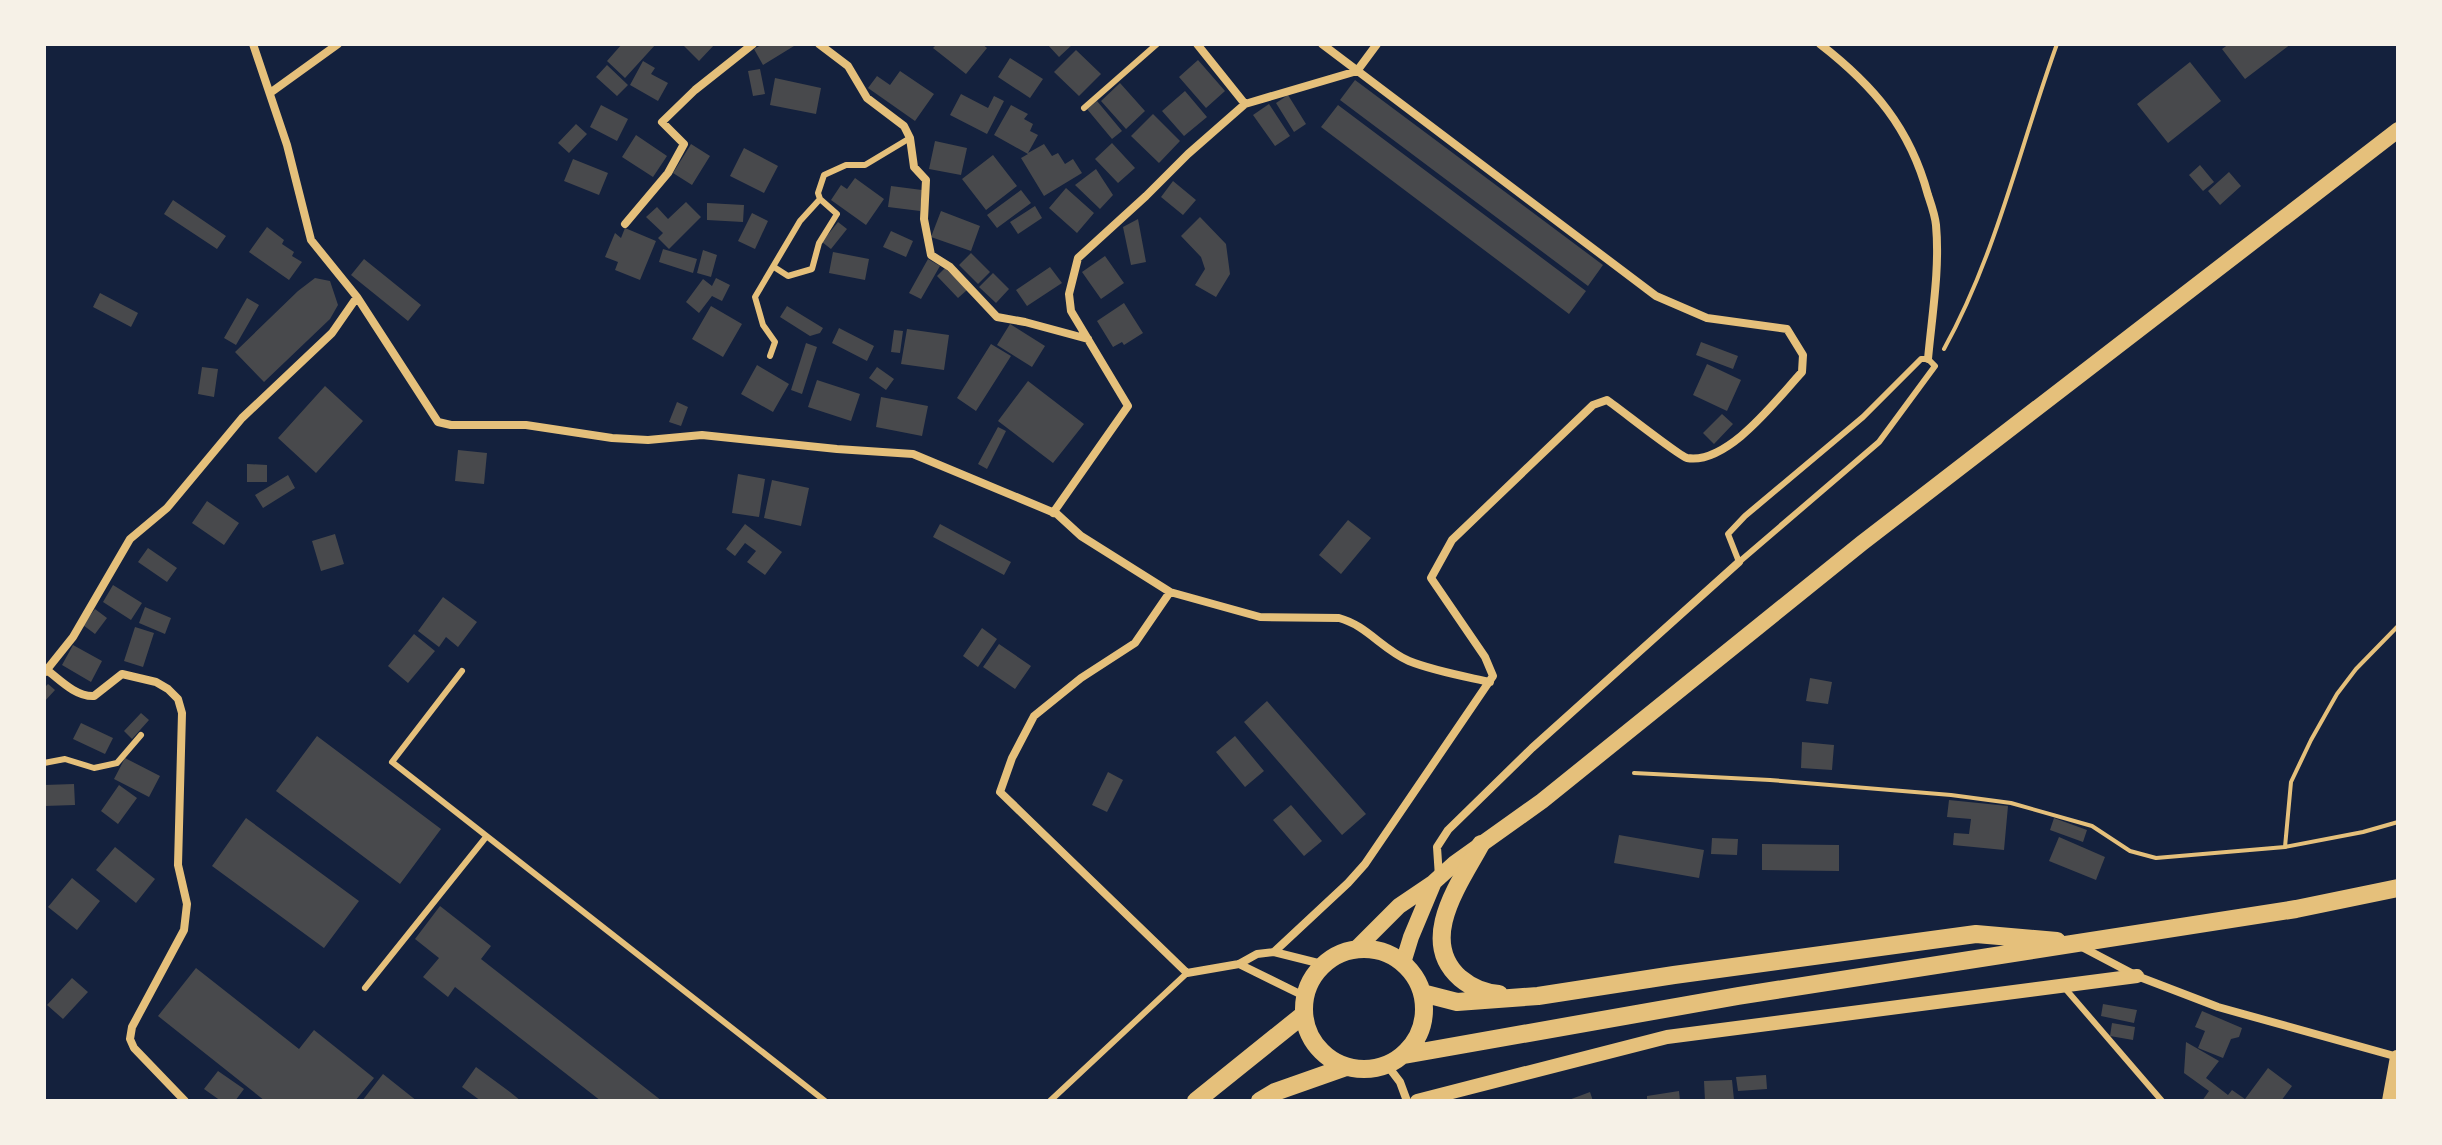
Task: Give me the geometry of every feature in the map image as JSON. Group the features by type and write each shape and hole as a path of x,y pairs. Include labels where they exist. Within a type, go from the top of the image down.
{"main road":[{"path":"1356,949 1399,906 1542,801 1862,543 2398,130"},
{"path":"1481,844 1446,912 1441,929 1442,951 1455,973 1473,988 1488,994 1538,996"},
{"path":"1403,963 1411,937 1437,880"},
{"path":"1404,1055 1418,1037 1424,1016 1422,993 1415,977 1403,963 1373,949 1356,949 1338,954 1322,964 1311,979 1304,1006 1307,1032 1317,1048 1330,1060 1346,1067 1367,1070 1387,1065 1404,1055 1723,998 2296,909 2398,888"},
{"path":"1422,993 1457,1002 1538,996 1976,934 2021,936 2076,944"},
{"path":"1196,1101 1304,1006"},
{"path":"1260,1101 1275,1092 1346,1067"}],"street":[{"path":"253,44 287,145 311,240 357,297 438,422 445,425 526,425 612,438 648,440 702,435 913,454 1053,513 1081,536 1170,592 1260,617 1305,616 1349,620 1384,648 1410,661 1490,682"},
{"path":"270,93 338,44"},
{"path":"625,224 668,173 684,144 662,122 695,90 753,44"},
{"path":"819,44 848,66 867,98 904,126 910,138 914,167 926,180 924,219 931,255 950,267 997,317 1088,339"},
{"path":"1197,44 1245,104"},
{"path":"1274,952 1365,864 1493,676 1485,657 1431,578 1452,540 1593,405 1607,400 1685,458 1705,457 1736,442 1802,372 1803,355 1787,329 1707,318 1656,296 1322,44"},
{"path":"1053,513 1128,406 1071,311 1069,294 1078,258 1245,104 1357,71 1377,44"},
{"path":"1820,44 1865,81 1896,119 1920,164 1936,222 1937,264 1931,363"},
{"path":"185,1101 134,1048 130,1039 132,1027 184,930 187,904 178,865 182,713 178,699 156,682 122,674 94,696 88,697 46,672 73,637 130,539 167,508 242,418 332,333 357,297"},
{"path":"1437,880 1437,847 1448,830 1532,748 1739,562"},
{"path":"1170,592 1135,643 1081,678 1034,716 1012,758 1000,792 1187,973 1239,964 1257,954 1274,952 1322,964"},
{"path":"2076,944 2137,976 2218,1007 2398,1057 2389,1101"},
{"path":"1239,964 1304,1006"},
{"path":"1417,1101 1667,1037 2137,976"},
{"path":"1387,1065 1400,1082 1407,1101"}],"lane":[{"path":"1084,108 1157,44"},
{"path":"774,267 788,276 812,269 819,243 837,214 820,199 818,193 824,175 846,165 865,165 910,138"},
{"path":"770,356 775,342 763,325 755,297 800,221 820,199"},
{"path":"1921,359 1931,363 1879,442 1739,562 1728,534 1745,516 1863,417 1921,359"},
{"path":"462,671 392,762 825,1101"},
{"path":"44,763 65,759 94,768 117,763 141,735"},
{"path":"365,988 486,837"},
{"path":"1050,1101 1187,973"},
{"path":"2063,986 2162,1101"}],"path":[{"path":"1931,363 1964,313 1988,255 2057,44"},
{"path":"2285,847 2291,782 2311,740 2346,681 2398,626"},
{"path":"1634,773 1770,780 2011,803 2092,826 2130,851 2156,858 2285,847 2398,822"}],"building":[{"path":"622,44 656,44 625,78 607,61"},
{"path":"682,44 715,44 699,61"},
{"path":"763,44 794,46 763,65 754,49"},
{"path":"937,44 982,44 987,48 966,74 933,48"},
{"path":"1047,44 1073,44 1059,57"},
{"path":"2229,44 2291,44 2245,79 2222,49"},
{"path":"1076,50 1101,74 1079,96 1054,72"},
{"path":"1010,58 1043,79 1030,98 998,77"},
{"path":"1198,60 1225,91 1206,108 1179,77"},
{"path":"643,61 655,68 651,74 668,83 658,101 630,85"},
{"path":"2190,62 2221,101 2168,143 2137,104"},
{"path":"607,65 628,85 617,96 596,77"},
{"path":"760,69 765,94 753,96 748,71"},
{"path":"900,71 934,94 915,121 868,88 877,76 890,85"},
{"path":"775,78 821,88 816,114 770,105"},
{"path":"1355,80 1603,265 1588,286 1340,100"},
{"path":"1120,83 1145,111 1126,129 1101,101"},
{"path":"1185,91 1207,117 1184,136 1162,111"},
{"path":"961,94 988,108 994,96 1004,101 987,134 950,115"},
{"path":"1288,95 1306,124 1294,132 1276,103"},
{"path":"1097,101 1122,131 1112,139 1087,109"},
{"path":"1269,104 1290,136 1275,146 1253,115"},
{"path":"601,105 628,119 617,141 590,127"},
{"path":"1011,105 1028,114 1024,119 1033,124 1030,131 1038,135 1028,153 1044,144 1052,156 1058,153 1065,164 1073,159 1082,173 1044,196 1021,158 1028,154 994,135"},
{"path":"1338,105 1586,291 1569,314 1321,127"},
{"path":"1153,114 1180,141 1159,163 1131,136"},
{"path":"576,124 587,134 569,153 558,143"},
{"path":"636,135 667,156 653,177 622,157"},
{"path":"935,141 967,148 961,175 929,169"},
{"path":"1112,143 1135,168 1118,183 1095,159"},
{"path":"691,144 710,156 692,185 673,173"},
{"path":"744,148 778,166 764,193 730,176"},
{"path":"993,155 1017,186 986,210 962,179"},
{"path":"573,159 608,173 599,195 564,181"},
{"path":"2200,165 2214,182 2203,191 2189,175"},
{"path":"1096,169 1113,195 1100,209 1075,185"},
{"path":"2229,172 2241,186 2220,205 2208,191"},
{"path":"855,178 884,199 866,225 831,200 841,185 847,189"},
{"path":"1173,181 1196,200 1183,215 1161,197"},
{"path":"891,186 922,190 920,211 888,207"},
{"path":"1066,188 1094,213 1077,233 1049,208"},
{"path":"1021,190 1031,203 997,228 987,215"},
{"path":"173,200 226,236 217,249 164,214"},
{"path":"686,202 701,217 669,249 658,238 663,233 646,217 657,207 668,219"},
{"path":"707,203 744,205 743,222 707,220"},
{"path":"1035,206 1042,218 1018,234 1010,222"},
{"path":"941,211 980,226 971,251 931,237"},
{"path":"752,213 768,221 755,249 738,241"},
{"path":"1200,217 1226,244 1230,274 1216,297 1195,285 1205,269 1201,257 1181,236"},
{"path":"1138,219 1146,262 1131,265 1123,227"},
{"path":"838,222 847,229 831,249 822,242"},
{"path":"267,227 284,240 282,244 294,252 292,256 302,262 289,280 249,252"},
{"path":"625,228 656,241 640,280 615,270 618,262 605,257 615,233 621,238"},
{"path":"891,231 913,241 906,257 883,247"},
{"path":"663,249 697,259 693,273 659,262"},
{"path":"703,250 717,255 711,277 697,273"},
{"path":"833,252 869,259 865,280 829,273"},
{"path":"971,253 990,272 978,284 959,265"},
{"path":"1105,256 1124,283 1101,299 1082,272"},
{"path":"364,259 421,305 408,321 351,275"},
{"path":"928,259 940,266 921,299 909,293"},
{"path":"1050,267 1062,283 1027,306 1016,290"},
{"path":"945,268 967,290 958,298 937,276"},
{"path":"993,273 1009,289 996,303 979,287"},
{"path":"315,278 330,281 338,305 330,319 264,382 235,352"},
{"path":"716,278 730,285 722,301 712,296 699,313 686,302 703,279 712,286"},
{"path":"100,293 138,313 131,327 93,307"},
{"path":"247,298 259,305 236,345 224,338"},
{"path":"1124,303 1143,333 1124,345 1122,342 1113,347 1097,321"},
{"path":"711,306 742,324 723,357 692,339"},
{"path":"787,306 823,328 820,333 810,336 780,317"},
{"path":"1010,324 1045,346 1032,367 997,345"},
{"path":"839,328 874,346 867,361 832,343"},
{"path":"907,329 949,335 944,370 901,364"},
{"path":"894,330 903,331 900,353 891,352"},
{"path":"1701,342 1738,356 1733,369 1696,355"},
{"path":"806,343 817,347 802,394 791,390"},
{"path":"991,344 1011,356 976,411 957,398"},
{"path":"1707,364 1741,380 1727,411 1693,395"},
{"path":"757,365 789,384 773,412 741,394"},
{"path":"202,367 218,369 214,397 198,394"},
{"path":"877,367 894,379 886,390 869,378"},
{"path":"817,380 860,394 851,421 808,407"},
{"path":"1028,381 1084,424 1053,463 998,421"},
{"path":"325,386 363,421 316,473 278,438"},
{"path":"881,397 928,406 922,436 876,427"},
{"path":"677,402 688,407 681,426 669,422"},
{"path":"1722,414 1733,424 1714,444 1703,433"},
{"path":"998,427 1006,431 987,469 978,464"},
{"path":"458,450 487,453 484,484 455,481"},
{"path":"247,464 267,465 267,482 247,482"},
{"path":"738,474 765,479 759,517 732,513"},
{"path":"288,475 295,488 263,508 255,495"},
{"path":"772,480 809,488 801,526 764,518"},
{"path":"207,501 239,523 224,545 192,523"},
{"path":"1348,520 1371,538 1341,574 1319,555"},
{"path":"745,524 782,552 765,575 747,562 756,551 745,543 735,556 726,549"},
{"path":"940,524 1011,562 1004,575 933,537"},
{"path":"335,534 344,564 321,571 312,541"},
{"path":"148,548 177,568 167,582 138,562"},
{"path":"113,585 142,603 131,620 103,602"},
{"path":"443,597 477,622 458,647 446,637 439,647 418,631"},
{"path":"145,607 171,618 165,634 139,623"},
{"path":"95,609 107,618 95,634 83,625"},
{"path":"135,627 154,633 143,667 124,661"},
{"path":"982,628 997,639 978,667 963,656"},
{"path":"414,634 435,651 408,683 388,666"},
{"path":"999,644 1031,666 1015,689 983,667"},
{"path":"73,645 102,661 91,682 62,665"},
{"path":"1810,678 1832,682 1828,704 1806,701"},
{"path":"48,684 55,690 44,702 44,688"},
{"path":"1267,701 1366,814 1342,835 1244,722"},
{"path":"141,713 149,720 132,739 124,731"},
{"path":"81,723 113,738 105,754 73,739"},
{"path":"317,736 441,829 400,884 276,791"},
{"path":"1235,736 1264,771 1245,787 1216,752"},
{"path":"1802,742 1834,745 1832,770 1801,768"},
{"path":"125,758 160,776 149,797 114,779"},
{"path":"1108,772 1123,780 1107,812 1092,805"},
{"path":"74,784 75,805 44,806 44,785"},
{"path":"119,785 137,798 118,824 101,811"},
{"path":"1949,800 2008,806 2004,850 1953,845 1954,833 1969,834 1971,819 1947,817"},
{"path":"1291,805 1322,841 1304,856 1273,820"},
{"path":"246,818 359,901 324,948 212,866"},
{"path":"2054,818 2087,830 2083,842 2050,830"},
{"path":"1619,835 1704,850 1699,878 1614,863"},
{"path":"2059,837 2105,857 2096,880 2049,861"},
{"path":"1712,838 1738,839 1737,855 1711,854"},
{"path":"1762,844 1839,845 1839,871 1762,870"},
{"path":"115,847 155,879 136,903 96,870"},
{"path":"72,878 100,901 77,930 48,907"},
{"path":"440,906 491,946 481,959 662,1101 601,1101 455,987 448,997 423,977 439,958 415,939"},
{"path":"196,968 299,1049 314,1030 374,1078 355,1101 265,1101 158,1016"},
{"path":"72,978 88,992 63,1019 47,1005"},
{"path":"2103,1004 2137,1010 2134,1023 2101,1016"},
{"path":"2202,1011 2242,1028 2239,1037 2231,1039 2223,1058 2198,1048 2205,1031 2195,1027"},
{"path":"2112,1023 2135,1027 2133,1040 2110,1036"},
{"path":"2186,1042 2219,1061 2206,1078 2228,1095 2232,1090 2245,1099 2268,1068 2292,1086 2281,1101 2202,1101 2209,1091 2184,1073"},
{"path":"476,1067 521,1101 481,1101 462,1087"},
{"path":"218,1071 244,1089 235,1101 221,1101 204,1089"},
{"path":"383,1074 417,1101 362,1101"},
{"path":"1766,1075 1767,1089 1738,1091 1736,1077"},
{"path":"1732,1080 1734,1100 1705,1101 1704,1081"},
{"path":"1679,1091 1680,1101 1647,1101 1647,1096"},
{"path":"1590,1092 1593,1101 1566,1101"}]}
